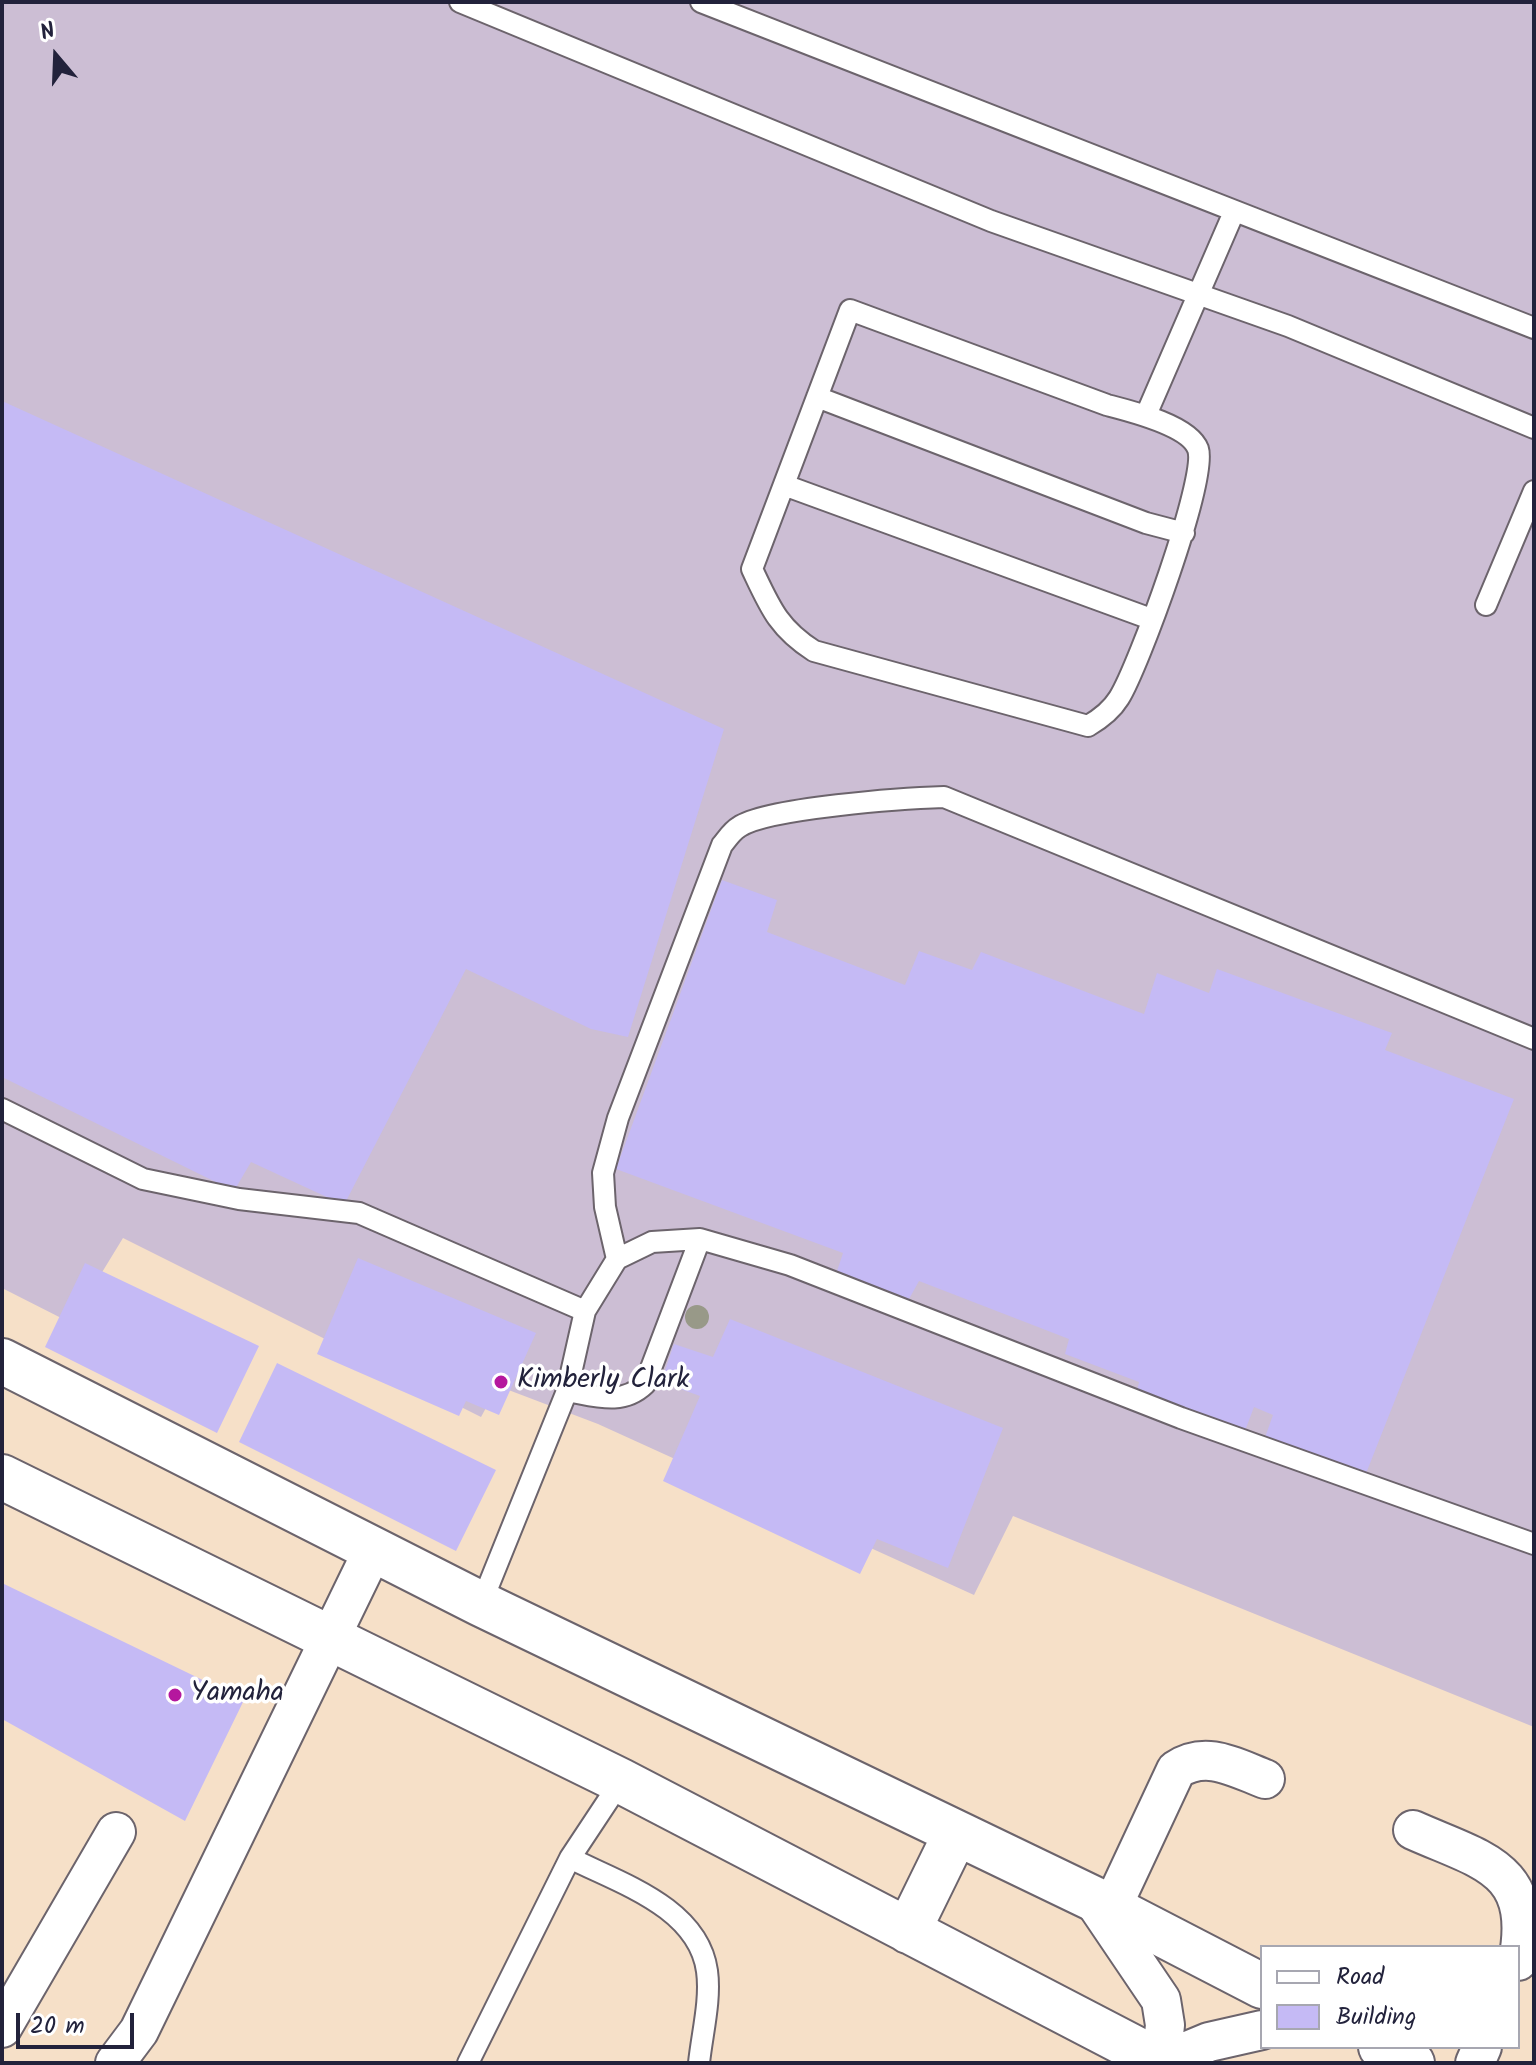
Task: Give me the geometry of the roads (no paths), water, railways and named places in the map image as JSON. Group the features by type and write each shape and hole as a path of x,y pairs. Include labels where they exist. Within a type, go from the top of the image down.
{"main road":[{"path":"2,1361 481,1604 1101,1903 1260,1985"},
{"path":"2,1477 621,1781 1161,2063"},
{"path":"908,1931 956,1833"},
{"path":"1385,2049 1412,2063"}],"street":[{"path":"115,2063 139,2031 373,1550"},
{"path":"1260,2030 1209,2042 1161,2063 1165,2025 1161,2000 1101,1903 1176,1770 1191,1760 1211,1759 1265,1779"},
{"path":"1413,1830 1513,1875 1527,1893 1531,1913 1527,1941 1520,1957"},
{"path":"2,2028 116,1832"}],"lane":[{"path":"460,2 991,221 1288,326 1534,428"},
{"path":"701,2 846,61 1097,154 1234,212 1337,249 1534,328"},
{"path":"1146,415 1234,212"},
{"path":"850,310 1107,405 1146,415 1188,437 1197,448 1200,464 1184,533 1120,697 1105,715 1088,726 814,651 789,635 775,617 752,569 817,397 850,310"},
{"path":"817,397 1146,523 1184,533"},
{"path":"784,485 1151,619"},
{"path":"1486,605 1534,491"},
{"path":"617,1259 605,1207 603,1173 618,1118 722,845 740,826 772,817 896,799 944,797 1533,1037"},
{"path":"2,1109 143,1179 239,1199 359,1213 585,1311"},
{"path":"567,1391 619,1399 633,1396 645,1384 700,1239"},
{"path":"481,1604 567,1391 585,1311 617,1259 652,1242 700,1239 790,1265 1181,1418 1534,1544"},
{"path":"468,2063 570,1858 621,1781"},
{"path":"570,1858 671,1910 694,1939 707,1970 699,2063"}],"place":[{"name":"Kimberly Clark","path":"501,1382"},
{"name":"Yamaha","path":"175,1695"}]}
